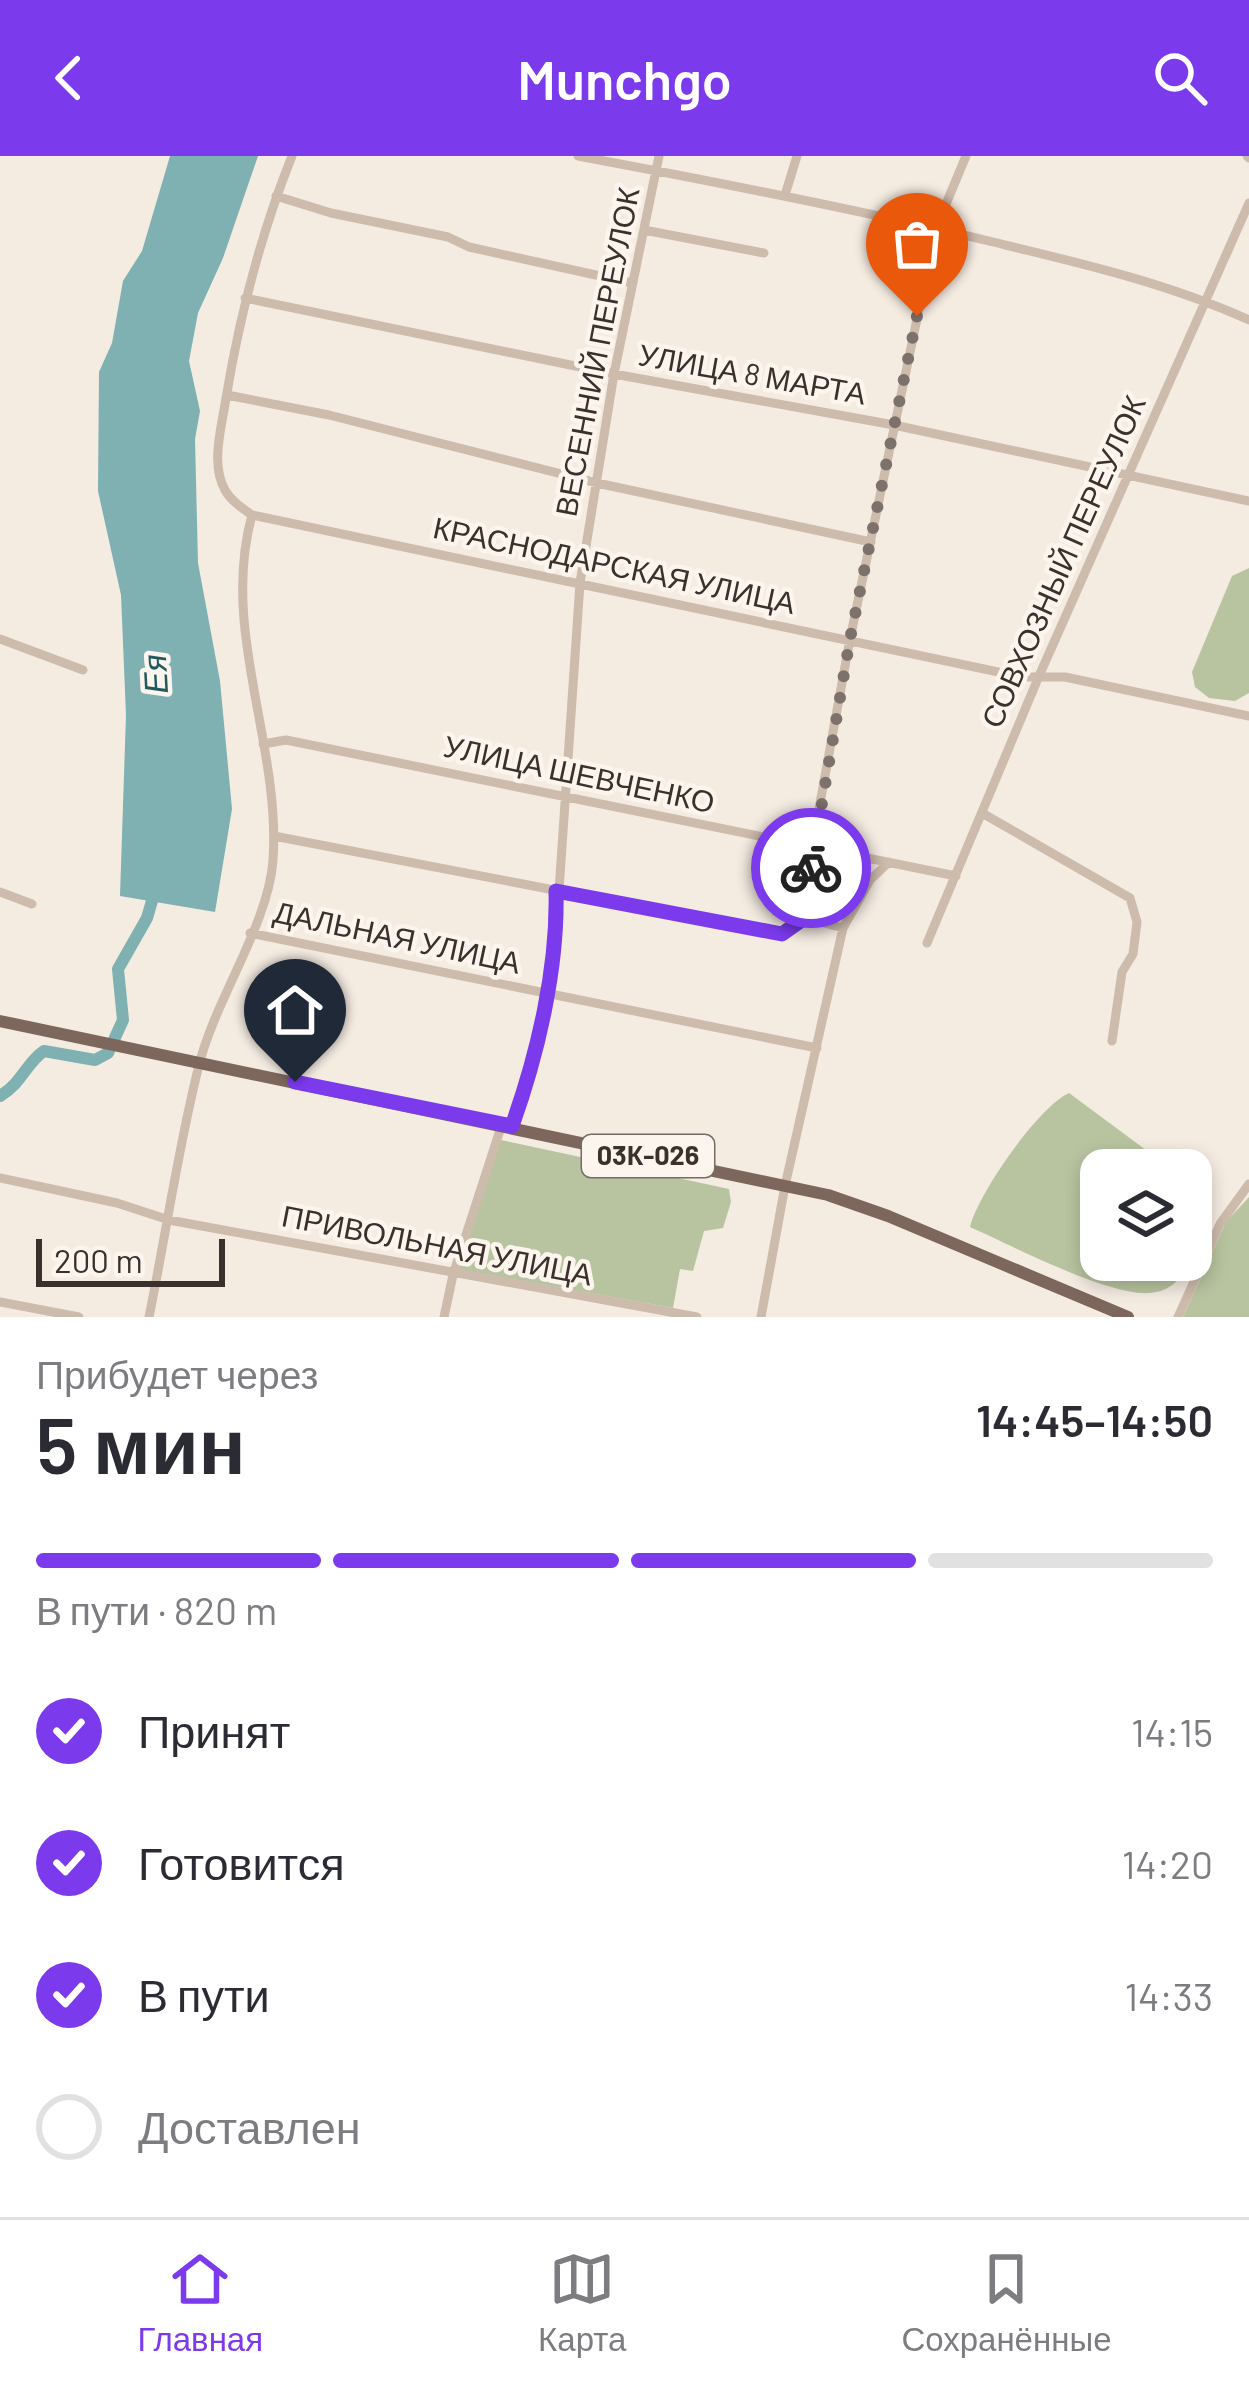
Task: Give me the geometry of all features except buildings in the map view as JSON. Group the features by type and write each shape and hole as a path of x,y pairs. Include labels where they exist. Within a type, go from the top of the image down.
{"main road":[{"name":"03К-026","path":"0,1021 785,1186 887,1216 1098,1311 1128,1317"}],"street":[{"path":"149,1317 199,1063 265,903 274,836 244,626 244,548 252,515 224,489 218,470 234,339 292,156"},
{"path":"578,156 936,228 1106,270 1205,300 1249,320"},
{"name":"ВЕСЕННИЙ ПЕРЕУЛОК","path":"444,1317 453,1275 507,1125 523,1097 546,994 557,920 580,583 614,374 659,156"},
{"path":"785,195 797,156"},
{"path":"274,836 782,934 806,917 812,847 894,425 936,228 966,156"},
{"path":"276,196 448,237 469,248 632,284"},
{"name":"СОВХОЗНЫЙ ПЕРЕУЛОК","path":"927,943 1039,676 1249,203"},
{"path":"644,230 764,253"},
{"name":"УЛИЦА 8 МАРТА","path":"245,298 614,374 894,425 1249,501"},
{"path":"227,395 872,542"},
{"name":"КРАСНОДАРСКАЯ УЛИЦА","path":"252,515 1022,676 1065,677 1249,716"},
{"path":"0,639 83,670"},
{"name":"УЛИЦА ШЕВЧЕНКО","path":"263,744 286,740 956,875"},
{"path":"982,813 1130,898 1137,922 1133,954 1122,972 1112,1041"},
{"path":"761,1317 843,928 870,880 889,862"},
{"path":"0,892 32,904"},
{"path":"806,917 843,928"},
{"name":"ДАЛЬНАЯ УЛИЦА","path":"250,933 817,1048"},
{"name":"ПРИВОЛЬНАЯ УЛИЦА","path":"0,1178 117,1203 169,1220 697,1317"},
{"path":"1178,1317 1220,1223 1249,1184"},
{"path":"0,1302 79,1317"}],"green space":[{"path":"1249,568 1249,693 1235,701 1209,698 1195,687 1192,672 1232,576"},
{"path":"1069,1093 1145,1149 1080,1149 1080,1276 970,1227 984,1194 1011,1153 1056,1101"},
{"path":"501,1140 729,1189 731,1202 723,1228 704,1231 693,1271 680,1269 673,1308 457,1269"},
{"path":"1249,1197 1249,1317 1183,1317 1199,1281 1212,1281 1212,1253 1226,1222"},
{"path":"1095,1281 1177,1281 1149,1293"}],"water":[{"path":"170,156 258,156 223,258 198,313 189,361 200,411 195,439 198,563 220,681 232,809 215,912 120,896 126,715 121,595 98,491 99,372 112,343 123,281 142,251"}],"waterway":[{"name":"Ея","path":"0,1096 44,1051 95,1060 108,1053 123,1020 118,969 147,918 156,887"}],"way so far":[{"path":"811,868 850,639 917,316"}],"route":[{"path":"295,1082 512,1126 546,994 557,920 556,891 782,934 806,917 811,868"}]}
